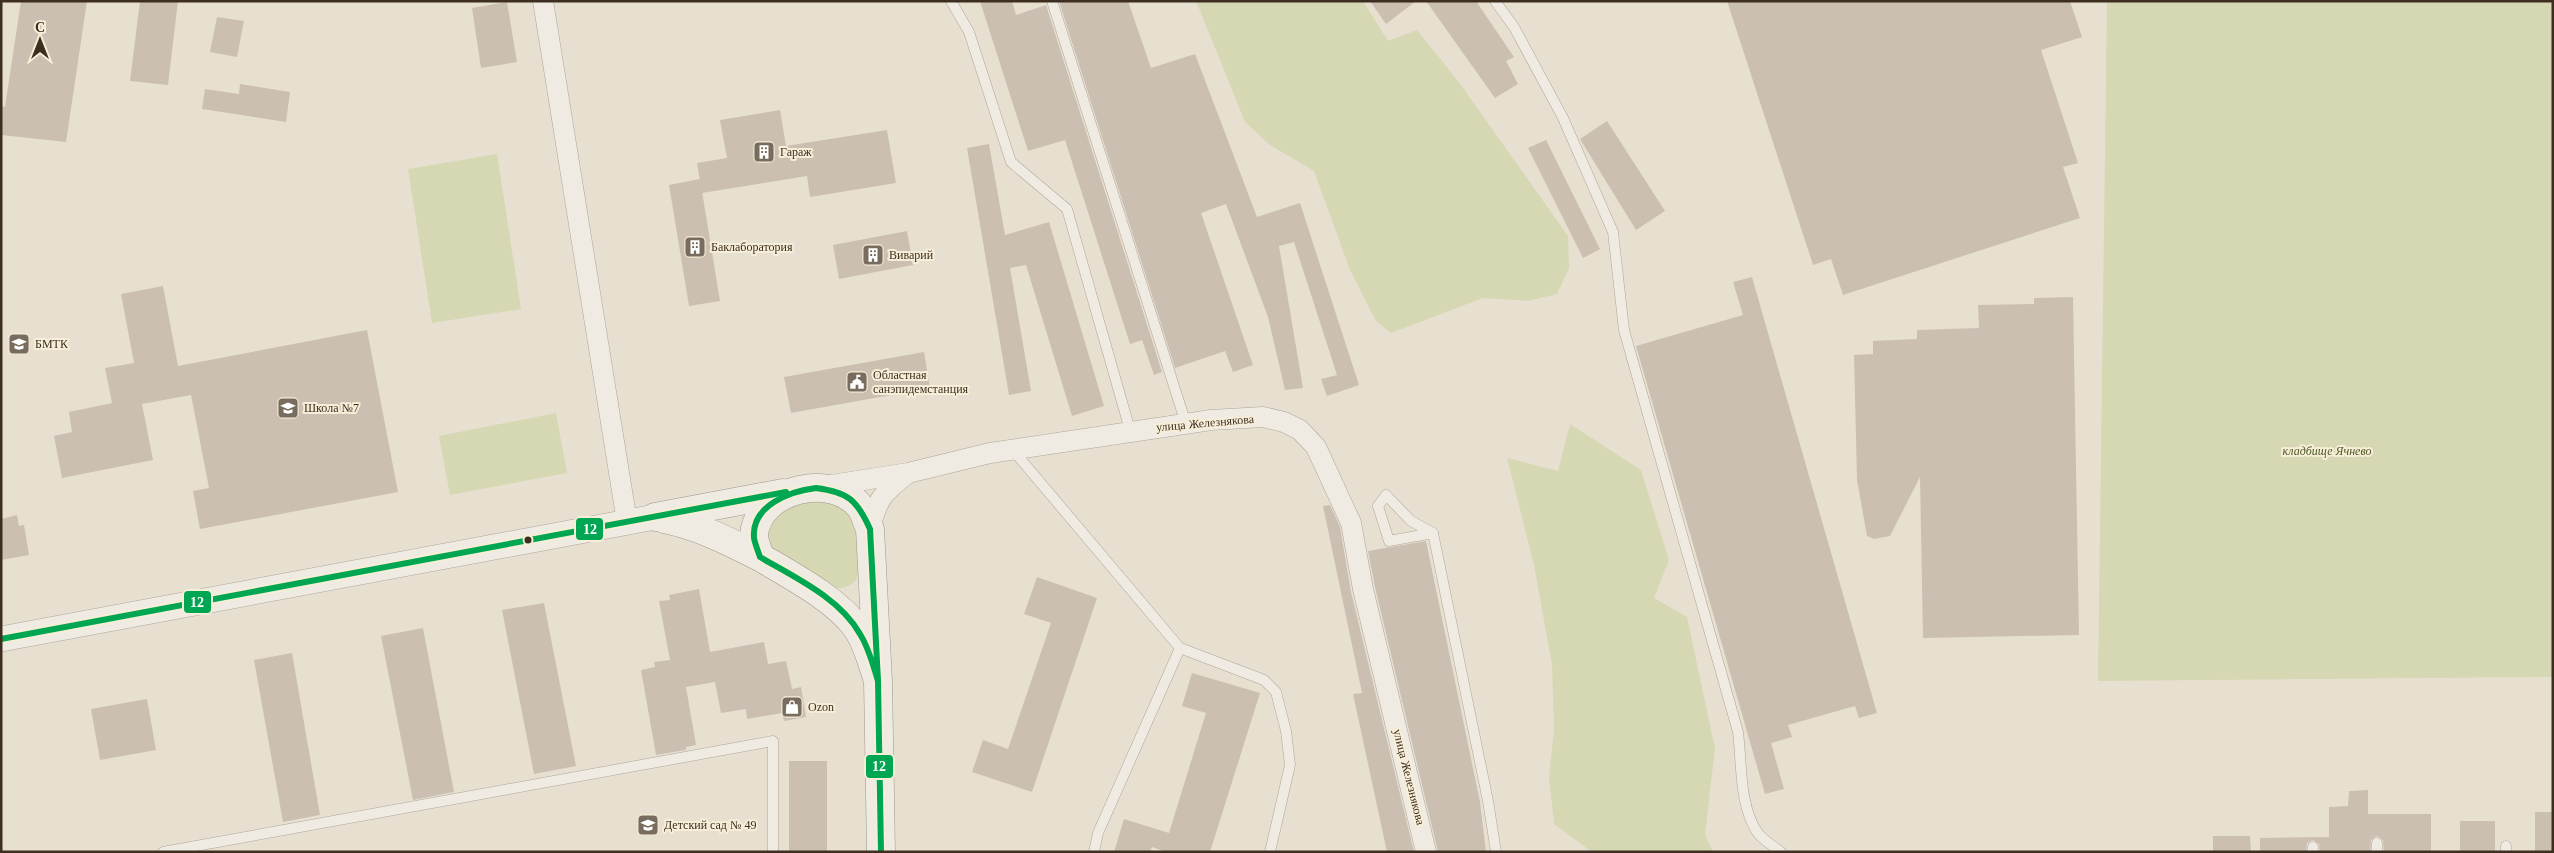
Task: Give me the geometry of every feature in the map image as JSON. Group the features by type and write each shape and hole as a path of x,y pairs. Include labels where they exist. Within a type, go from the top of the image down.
{"main road":[{"path":"655,517 817,487 844,494 861,507 870,529 873,568 878,681 881,852"},
{"path":"760,557 754,537 757,520 767,505 786,492"},
{"path":"655,517 685,523 708,531 760,557 826,598 856,627 868,652 878,681"},
{"path":"826,598 841,598 853,594 865,584 873,568"}],"street":[{"path":"543,1 627,522"},
{"name":"улица Железнякова","path":"817,487 908,473 1012,449 1130,430 1211,420 1263,417 1284,422 1300,430 1316,447 1351,523 1364,589 1426,852"},
{"name":"улица Железнякова","path":"870,529 876,505 890,487 908,473"},
{"path":"1,639 655,517"}],"lane":[{"path":"951,1 968,32 1011,162 1067,209 1130,430"},
{"path":"1052,1 1186,424"},
{"path":"1495,1 1514,26 1564,118 1613,232 1624,330 1738,732 1741,777 1748,808 1757,832 1769,844 1781,852"},
{"path":"1012,449 1180,648 1264,680 1276,692 1286,731 1290,766 1270,852"},
{"path":"1433,533 1389,541 1378,506 1386,495 1411,521 1433,533 1488,801 1496,852"},
{"path":"1094,852 1098,834 1180,648"},
{"path":"164,852 773,741 773,852"}],"green space":[{"path":"1196,1 1363,1 1388,41 1417,30 1458,81 1568,236 1569,268 1557,294 1528,301 1483,298 1391,333 1376,321 1350,270 1314,171 1270,145 1245,122"},
{"name":"кладбище Ячнево","path":"2107,1 2553,1 2553,677 2098,681"},
{"path":"497,154 521,309 432,323 408,169"},
{"path":"556,413 567,473 450,495 439,436"},
{"path":"1570,424 1641,470 1669,560 1654,598 1687,617 1715,749 1705,834 1713,852 1592,852 1554,824 1549,777 1554,729 1552,665 1534,565 1507,458 1558,471"},
{"path":"817,499 844,508 851,514 857,525 861,555 859,571 857,577 848,586 831,588 769,550 765,537 767,525 790,503"}],"building":[{"path":"21,1 87,1 66,142 1,135 1,106 5,107"},
{"path":"140,1 178,1 168,85 130,81"},
{"path":"980,1 1012,1 1016,15 1046,5 1162,372 1154,375 1142,340 1130,344 1065,140 1028,151"},
{"path":"1059,1 1128,1 1151,68 1195,54 1257,217 1300,203 1359,385 1327,396 1321,379 1337,375 1294,242 1279,246 1303,388 1285,390 1268,317 1226,204 1201,213 1253,365 1233,372 1225,351 1175,368"},
{"path":"1370,1 1416,1 1386,24"},
{"path":"1426,1 1476,1 1514,57 1506,61 1518,84 1495,98"},
{"path":"1727,1 2070,1 2082,37 2041,50 2078,163 2063,167 2080,218 1843,295 1831,259 1813,265"},
{"path":"507,2 517,62 481,68 472,8"},
{"path":"217,17 244,21 237,57 210,52"},
{"path":"240,84 290,92 286,122 202,109 205,89 239,94"},
{"path":"780,110 786,146 887,130 896,183 810,197 807,176 702,193 697,163 727,158 720,120"},
{"path":"1607,121 1665,211 1636,230 1580,139"},
{"path":"1546,140 1600,249 1583,258 1528,148"},
{"path":"989,144 1005,235 1049,222 1104,406 1072,416 1026,265 1010,268 1031,391 1009,395 967,148"},
{"name":"Баклаборатория","path":"700,179 720,301 689,306 669,185"},
{"name":"Виварий","path":"907,231 913,265 839,279 833,245"},
{"path":"1752,277 1877,713 1859,718 1855,706 1788,725 1792,737 1771,743 1784,789 1765,794 1636,346 1743,315 1733,282"},
{"name":"Школа №7","path":"163,286 178,366 367,330 398,492 200,529 193,491 209,488 191,395 142,404 153,460 62,478 54,436 72,432 69,412 112,403 105,368 134,363 121,294"},
{"path":"2073,297 2079,635 1923,638 1920,477 1890,536 1874,539 1867,536 1857,480 1854,355 1873,354 1873,341 1917,339 1917,330 1979,328 1978,305 2034,304 2034,298"},
{"name":"Областная санэпидемстанция","path":"924,352 930,388 791,413 784,377"},
{"path":"1330,505 1340,527 1351,592 1414,852 1387,852 1353,694 1362,693 1323,506"},
{"path":"17,515 19,526 24,525 29,555 1,560 1,519"},
{"path":"1426,541 1480,802 1486,852 1438,852 1368,551"},
{"path":"1037,577 1097,598 1032,792 972,772 983,740 1008,749 1051,623 1024,614"},
{"path":"699,589 710,652 764,642 768,664 786,661 792,689 801,687 806,717 784,721 782,713 747,719 746,709 721,713 715,682 686,687 696,745 686,747 686,750 656,755 641,670 655,667 654,662 670,660 659,601 670,600 669,595"},
{"path":"544,603 576,766 534,774 502,610"},
{"path":"423,628 454,792 413,800 381,636"},
{"path":"292,653 320,815 283,822 254,660"},
{"path":"1192,673 1260,693 1210,852 1166,852 1152,847 1150,852 1114,852 1124,819 1169,833 1206,713 1182,706"},
{"path":"147,699 156,750 100,760 91,709"},
{"path":"789,761 827,761 827,852 789,852"},
{"path":"2368,790 2368,814 2431,814 2431,852 2384,852 2383,840 2377,836 2371,840 2370,852 2320,852 2319,844 2313,840 2307,843 2306,852 2260,852 2260,838 2329,837 2329,807 2348,806 2349,791"},
{"path":"2535,812 2553,812 2553,852 2535,852"},
{"path":"2460,821 2495,821 2495,852 2460,852"},
{"path":"2213,836 2250,836 2251,852 2213,852"}],"transit line":[{"name":"12","path":"816,488 836,492 850,499 861,511 870,529 878,681 866,645 851,621 829,599 760,557 756,545 754,538 755,526 766,508 785,496 816,488"},
{"name":"12","path":"1,639 786,492"},
{"name":"12","path":"878,681 881,852"}],"place":[{"name":"Гараж","path":"764,152"},
{"name":"Баклаборатория","path":"695,247"},
{"name":"Виварий","path":"873,255"},
{"name":"БМТК","path":"19,344"},
{"name":"Областная санэпидемстанция","path":"857,382"},
{"name":"Школа №7","path":"288,408"},
{"name":"Ozon","path":"792,707"},
{"name":"Детский сад № 49","path":"648,825"}]}
